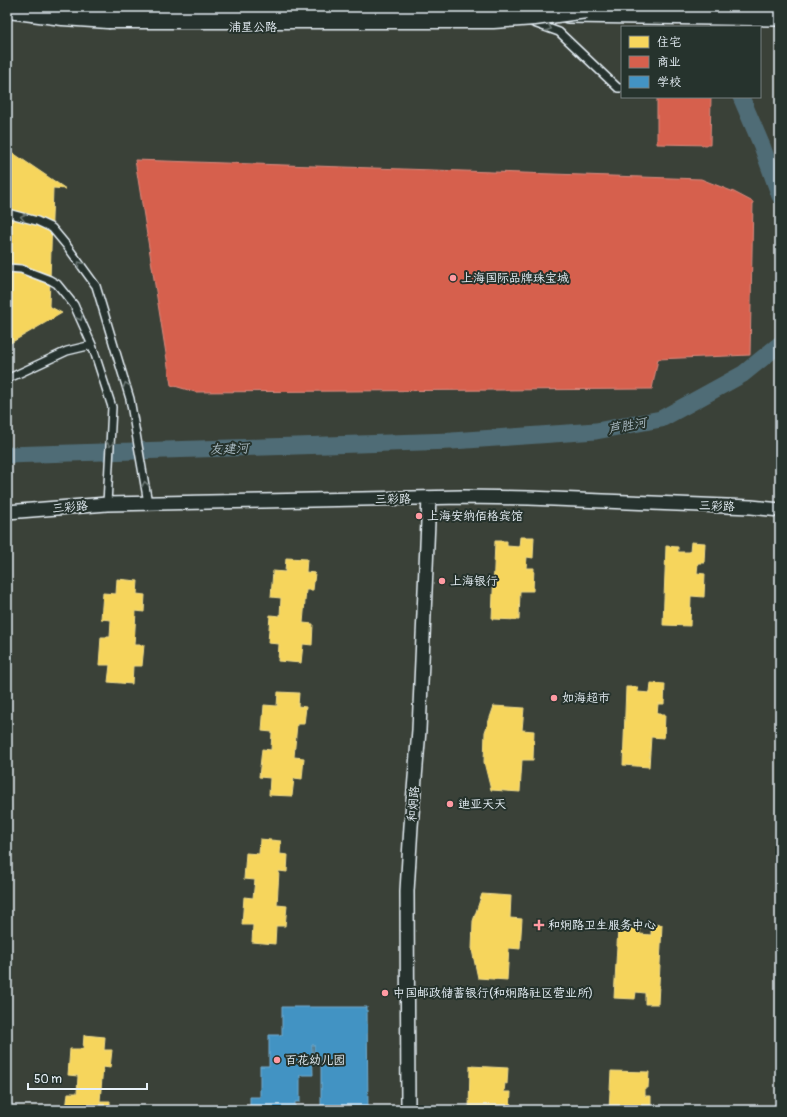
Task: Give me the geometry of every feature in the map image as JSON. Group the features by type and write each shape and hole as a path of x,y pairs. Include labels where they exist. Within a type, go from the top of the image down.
{"highway":[{"path":"8,7 63,14 100,12 492,17 534,14 586,7"}],"main road":[{"name":"浦星公路","path":"8,7 55,19 107,26 407,28 455,22 499,10"},
{"name":"浦星公路","path":"100,12 499,10 700,17 743,14 780,15"}],"street":[{"name":"三彩路","path":"7,512 107,504 462,497 529,498 751,507 780,510"},
{"name":"和炯路","path":"408,1110 407,891 419,730 429,498"}],"lane":[{"path":"499,10 559,32 618,88 621,88"},
{"path":"7,213 37,221 52,228 96,286 130,399 148,503"},
{"path":"7,268 21,269 57,284 74,305 92,345 112,407 107,504"},
{"path":"7,379 67,351 92,345"}],"building: 住宅":[{"path":"7,149 66,189 53,188 49,306 62,313 7,345"},
{"path":"520,537 534,537 533,558 527,557 526,568 534,568 533,591 520,591 519,620 492,619 495,541 507,541 507,546 519,547"},
{"path":"691,542 705,543 704,563 698,563 697,573 705,574 704,597 691,596 690,626 663,625 666,546 678,547 678,552 690,552"},
{"path":"286,558 307,559 306,572 315,573 313,590 306,590 303,623 313,624 312,645 303,644 301,663 278,661 279,644 268,643 270,615 280,616 281,598 271,597 273,571 285,572"},
{"path":"117,579 138,581 137,594 145,595 144,612 136,611 134,645 144,645 142,666 133,666 132,684 108,682 110,665 99,665 101,637 110,637 111,620 101,619 103,593 116,594"},
{"path":"651,683 665,684 664,704 658,704 657,714 665,714 664,738 651,737 649,767 623,765 626,687 638,687 638,692 650,693"},
{"path":"278,692 299,693 298,706 306,707 304,724 297,724 294,757 304,758 302,779 294,778 292,796 269,795 270,778 259,777 262,749 271,750 272,732 262,731 264,705 277,706"},
{"path":"494,706 524,708 522,730 534,731 533,760 522,760 520,792 491,790 484,762 485,732"},
{"path":"260,839 281,841 280,854 288,855 287,872 279,871 277,905 287,906 285,926 276,926 275,944 252,942 253,925 242,925 244,897 253,898 255,880 244,879 246,853 259,854"},
{"path":"482,894 511,896 510,918 522,919 520,949 509,948 507,980 478,978 472,950 473,921"},
{"path":"651,924 662,925 658,1004 645,1004 645,993 636,992 635,999 614,998 618,928 640,929 640,934 651,935"},
{"path":"84,1035 105,1037 104,1050 112,1050 110,1068 103,1067 100,1101 110,1101 110,1110 66,1110 68,1093 77,1093 78,1076 68,1075 70,1049 83,1049"},
{"path":"470,1066 508,1068 507,1084 505,1083 504,1092 511,1092 510,1110 469,1110"},
{"path":"611,1071 649,1072 648,1088 645,1088 645,1096 651,1096 651,1110 609,1110"}],"building: 商业":[{"path":"657,98 711,98 710,145 657,144"},
{"name":"上海国际品牌珠宝城","path":"135,160 701,179 734,192 753,202 750,355 658,359 652,389 195,392 171,385"}],"building: 学校":[{"path":"282,1007 367,1007 368,1110 321,1110 321,1060 314,1060 314,1045 312,1045 313,1075 300,1075 300,1102 295,1102 295,1110 250,1110 250,1097 260,1097 260,1066 269,1066 269,1035 282,1035"}],"waterway":[{"name":"芦胜河","path":"741,98 762,146 780,196"},
{"name":"友建河","path":"7,455 452,441 596,431 661,419 743,374 780,344"}],"place":[{"name":"上海国际品牌珠宝城","path":"453,278"},
{"name":"上海安纳佰格宾馆","path":"419,516"},
{"name":"上海银行","path":"442,581"},
{"name":"如海超市","path":"554,698"},
{"name":"迪亚天天","path":"450,804"},
{"name":"和炯路卫生服务中心","path":"539,925"},
{"name":"中国邮政储蓄银行(和炯路社区营业所)","path":"385,993"},
{"name":"百花幼儿园","path":"277,1060"}]}
